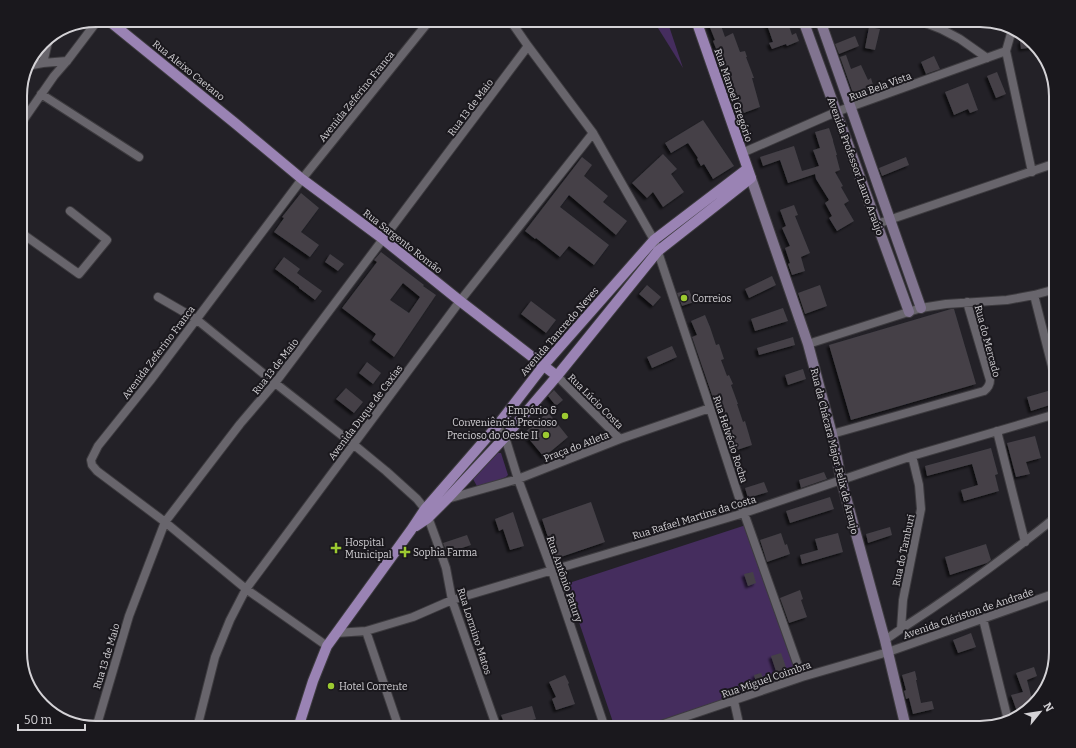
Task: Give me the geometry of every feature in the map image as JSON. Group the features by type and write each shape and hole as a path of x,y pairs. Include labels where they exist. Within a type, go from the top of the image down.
{"main road":[{"name":"Rua Aleixo Caetano","path":"117,27 236,124"},
{"name":"Rua Manoel Gregório","path":"698,27 749,173"},
{"name":"Rua Sargento Romão","path":"236,124 302,179 383,239 557,376"},
{"name":"Avenida Tancredo Neves","path":"300,721 313,681 327,646 411,530 426,514 497,426 544,365 654,240 749,173"},
{"name":"Avenida Tancredo Neves","path":"426,514 447,499 506,437 658,252 749,173"}],"street":[{"path":"27,115 54,76 93,27"},
{"name":"Avenida Zeferino Franca","path":"327,646 246,588 165,522 97,471 92,465 91,460 98,446 145,387 302,179 424,27"},
{"name":"Rua Helvécio Rocha","path":"515,27 593,133 654,240 744,513 802,677"},
{"name":"Avenida Professor Lauro Araújo","path":"806,27 909,312"},
{"name":"Avenida Professor Lauro Araújo","path":"822,27 921,308"},
{"path":"936,27 960,39 988,58"},
{"path":"1011,34 1006,51 1032,172"},
{"name":"Rua 13 de Maio","path":"98,721 129,616 165,522 240,424 275,383 528,46"},
{"path":"43,63 48,47"},
{"name":"Rua Bela Vista","path":"742,153 836,112 1006,51"},
{"path":"35,64 67,61"},
{"path":"41,94 139,157"},
{"name":"Avenida Duque de Caxias","path":"199,721 215,657 230,620 246,588 460,301 593,133"},
{"path":"877,224 1049,166"},
{"name":"Rua da Chácara Major Felix de Araujo","path":"749,173 808,344 832,434 841,480 885,640 904,721"},
{"path":"27,237 80,274 107,240 70,211"},
{"path":"967,302 1007,300 1049,291"},
{"path":"1034,295 1049,354"},
{"path":"158,297 196,319 354,444 417,499 426,514"},
{"name":"Rua do Mercado","path":"808,344 921,308 967,302 990,380 990,385 984,391 832,434"},
{"name":"Rua Lúcio Costa","path":"557,376 620,439"},
{"name":"Praça do Atleta","path":"447,499 518,479 620,439 710,408"},
{"name":"Rua Rafael Martins da Costa","path":"336,633 366,631 412,617 452,600 744,513 912,456 1049,416"},
{"path":"497,426 506,437"},
{"path":"997,431 1025,542"},
{"name":"Rua Antônio Patury","path":"506,437 518,479 552,570 604,721"},
{"name":"Rua do Tamburi","path":"901,629 903,600 922,509 919,485 912,456"},
{"name":"Rua Lormino Matos","path":"426,514 446,568 452,600 495,721"},
{"path":"885,640 936,606 1025,542 1049,523"},
{"name":"Avenida Clériston de Andrade","path":"888,652 1049,595"},
{"path":"983,619 1007,716"},
{"path":"366,631 397,721"},
{"name":"Rua Miguel Coimbra","path":"673,721 802,677 888,652"},
{"path":"734,701 738,721"}],"shaded area":[{"path":"657,27 669,27 683,68"},
{"path":"498,453 501,453 508,475 478,488 473,479"},
{"path":"746,525 799,676 663,721 613,721 566,584"}],"building":[{"path":"710,27 721,27 725,37 733,33 740,52 745,51 754,78 752,78 760,107 741,114 713,41 715,40"},
{"path":"768,27 789,27 792,35 796,33 799,41 787,46 786,44 772,49 769,43 773,42"},
{"path":"869,27 880,29 875,50 865,48"},
{"path":"855,36 859,46 839,54 835,44"},
{"path":"1020,41 1025,44 1029,48 1021,49"},
{"path":"846,55 851,69 861,65 868,80 871,78 873,85 868,87 869,90 854,96 840,57"},
{"path":"934,56 940,69 926,74 921,62"},
{"path":"997,72 1006,94 996,98 987,76"},
{"path":"968,83 978,110 970,113 968,109 954,115 945,92"},
{"path":"703,120 734,166 713,179 704,164 701,166 697,159 698,158 688,143 671,153 665,143"},
{"path":"829,128 840,170 835,172 849,201 844,204 854,221 837,231 829,218 832,216 825,203 829,200 816,179 815,174 788,183 780,160 763,166 760,157 794,146 802,171 819,166 813,150 820,148 815,132"},
{"path":"663,154 677,169 671,174 684,192 663,207 653,192 647,198 632,183"},
{"path":"582,157 592,165 584,176 608,196 603,202 627,221 616,235 569,195 560,207 609,245 594,265 569,246 560,257 525,231"},
{"path":"906,157 909,165 882,176 879,168"},
{"path":"301,193 319,208 301,232 319,245 310,257 274,232 284,218 282,217"},
{"path":"794,205 798,215 795,216 810,253 801,257 805,271 792,275 785,248 790,246 782,228 786,226 780,210"},
{"path":"381,252 436,295 394,357 372,340 376,334 342,308 377,262 374,260","holes":["403,283 420,297 409,313 390,300"]},
{"path":"330,254 344,264 338,271 325,262"},
{"path":"284,257 300,269 297,273 322,291 315,300 275,269"},
{"path":"772,276 776,285 749,298 745,289"},
{"path":"647,285 661,297 653,306 639,294"},
{"path":"820,285 827,306 805,314 798,293"},
{"name":"Correios","path":"689,290 694,302 682,306 677,293"},
{"path":"531,301 556,320 546,333 521,314"},
{"path":"783,308 788,321 755,331 751,319"},
{"path":"954,309 976,384 851,420 829,345"},
{"path":"705,315 716,345 719,344 724,359 721,360 727,376 729,375 733,384 731,385 743,422 745,421 752,445 731,452 724,425 722,426 692,337 697,335 691,321"},
{"path":"793,337 795,345 759,355 757,348"},
{"path":"672,346 677,357 652,368 647,357"},
{"path":"367,362 381,373 373,384 359,373"},
{"path":"803,369 806,379 788,385 785,375"},
{"path":"346,388 363,402 354,413 336,399"},
{"path":"554,390 563,400 556,406 548,396"},
{"path":"1048,391 1049,405 1031,411 1027,397"},
{"name":"Precioso do Oeste II","path":"548,412 568,437 544,457 524,433"},
{"path":"1035,436 1041,458 1026,462 1030,474 1016,477 1007,443"},
{"path":"991,448 998,474 995,475 999,491 964,501 961,490 978,485 972,464 927,476 925,466"},
{"path":"824,472 827,479 801,488 799,480"},
{"path":"764,482 768,492 748,498 745,488"},
{"path":"830,497 834,509 790,523 786,511"},
{"path":"591,502 605,542 555,559 542,519"},
{"path":"513,512 524,546 510,550 503,529 499,531 495,519"},
{"path":"890,527 892,535 868,543 866,534"},
{"path":"781,533 790,554 767,562 760,540"},
{"path":"838,533 843,552 802,564 800,555 818,550 815,539"},
{"path":"467,535 471,545 447,553 443,543"},
{"path":"986,544 991,560 987,563 950,575 945,557"},
{"path":"753,572 756,583 748,586 744,574"},
{"path":"800,590 803,599 801,600 807,617 789,623 780,598"},
{"path":"971,633 976,647 958,653 953,640"},
{"path":"781,653 787,670 777,674 771,656"},
{"path":"1034,667 1037,676 1027,680 1030,692 1023,692 1016,673"},
{"path":"915,671 921,703 932,701 934,709 913,714 909,698 906,699 904,691 906,690 902,675"},
{"path":"761,673 764,680 756,682 754,675"},
{"path":"565,675 575,704 556,710 552,699 556,697 549,682"},
{"path":"1020,693 1020,708 1017,710 1011,695"},
{"path":"532,706 536,719 529,721 503,721 501,715"}],"place":[{"name":"Correios","path":"684,298"},
{"name":"Empório & Conveniência Precioso","path":"565,416"},
{"name":"Precioso do Oeste II","path":"546,435"},
{"name":"Hospital Municipal","path":"336,548"},
{"name":"Sophia Farma","path":"405,552"},
{"name":"Hotel Corrente","path":"331,686"}]}
